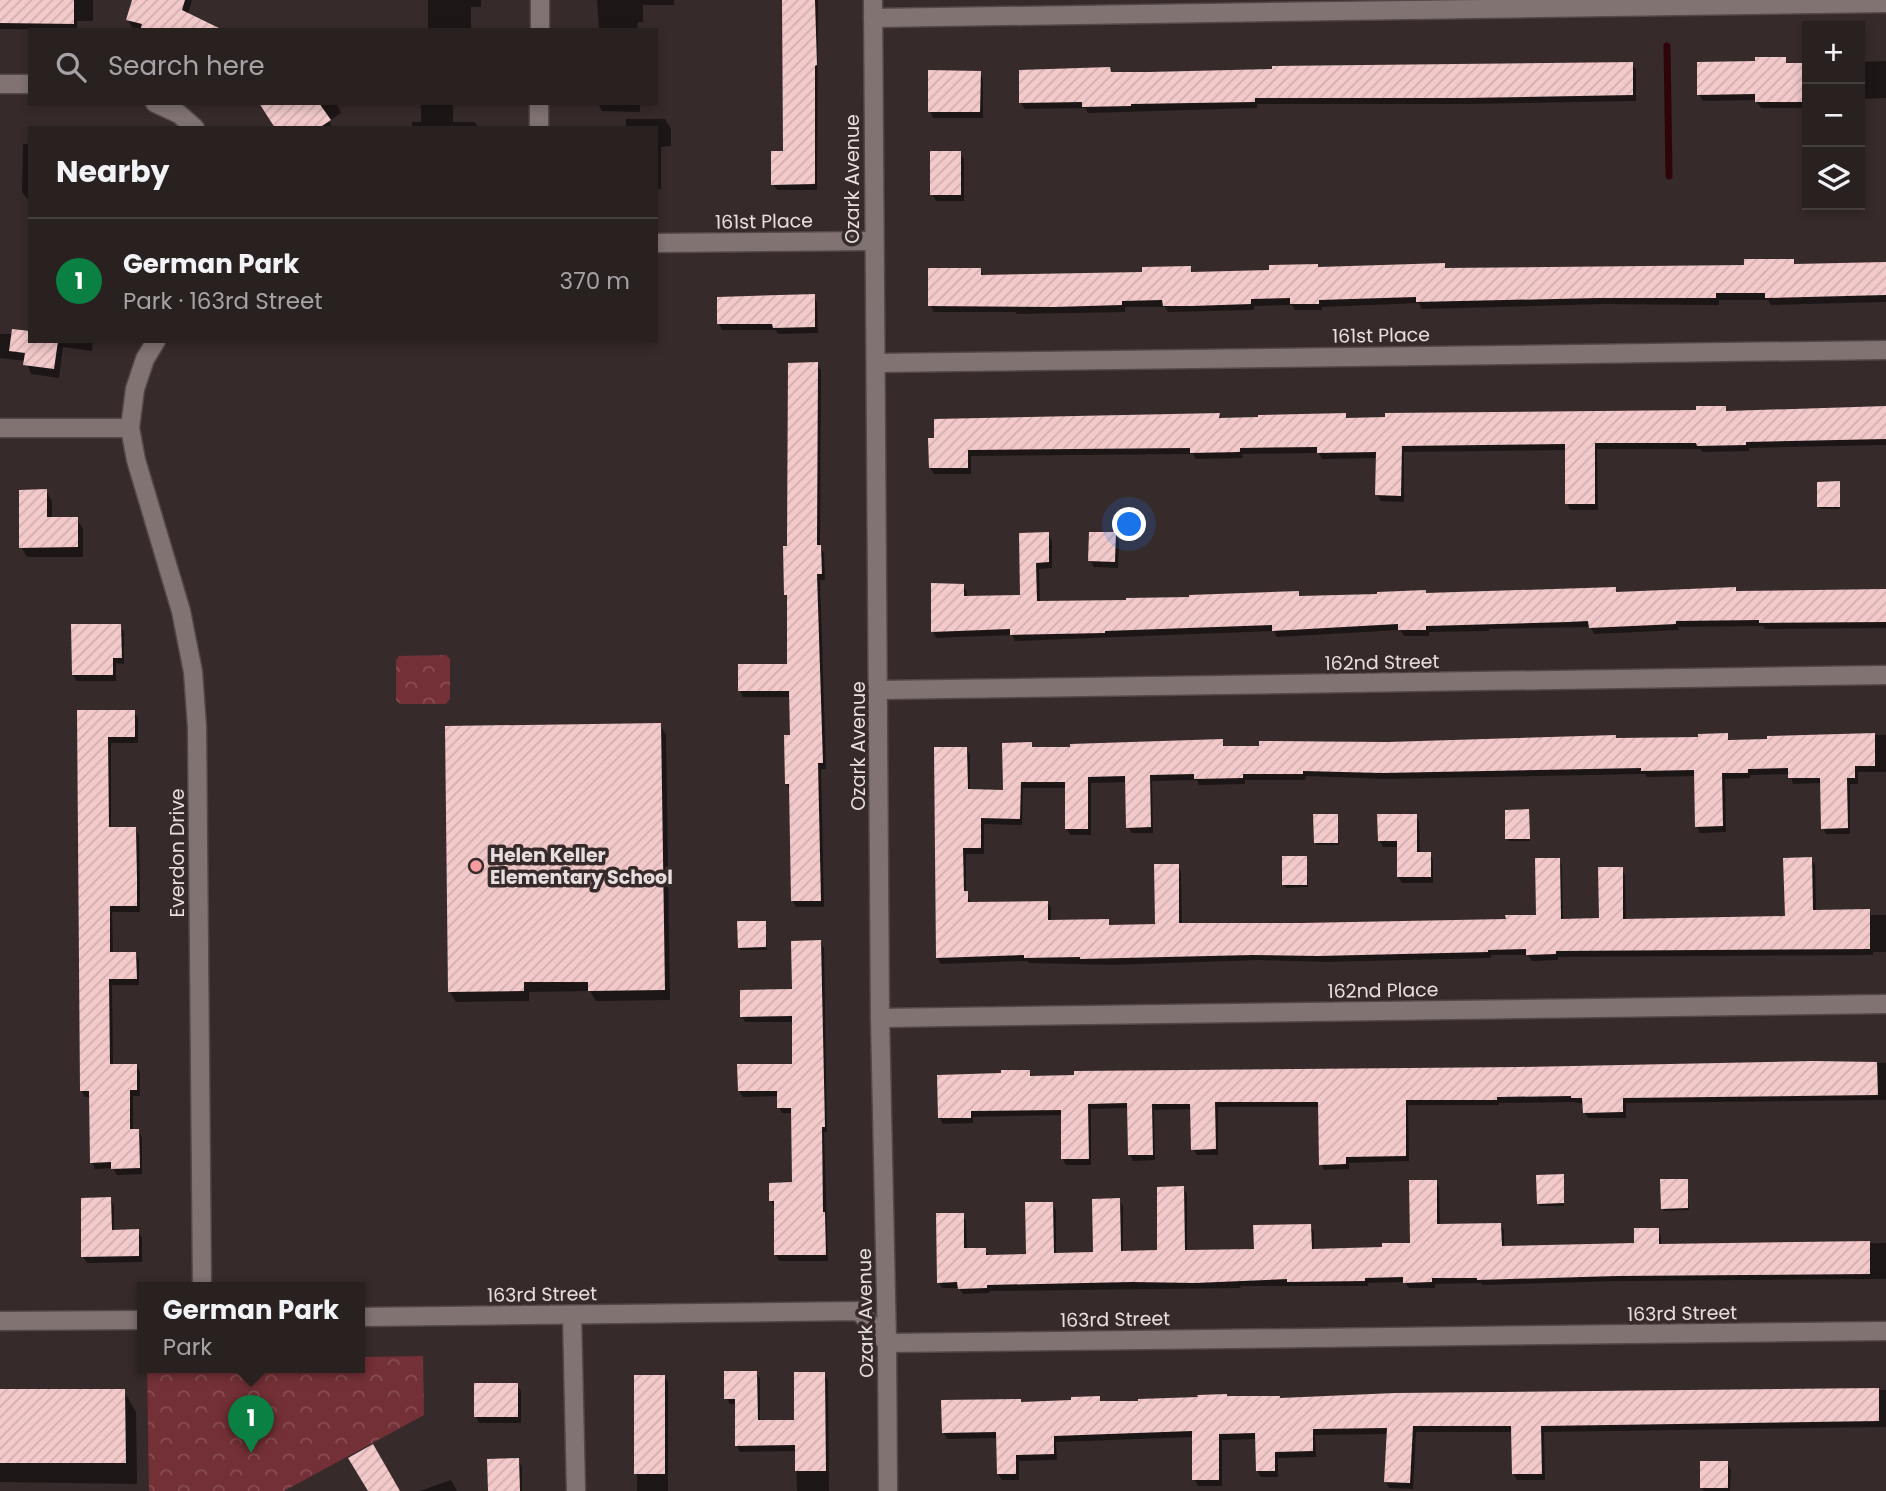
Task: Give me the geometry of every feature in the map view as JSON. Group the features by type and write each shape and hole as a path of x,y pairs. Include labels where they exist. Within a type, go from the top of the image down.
{"street":[{"path":"540,0 540,28"},
{"path":"873,9 1886,3"},
{"name":"Ozark Avenue","path":"873,9 880,1018 888,1491"},
{"path":"0,84 28,84"},
{"path":"159,105 179,114 193,126"},
{"path":"539,126 540,105"},
{"name":"161st Place","path":"658,243 873,241"},
{"path":"0,428 131,428 135,389 145,359 155,343"},
{"name":"161st Place","path":"876,363 1886,350"},
{"name":"Everdon Drive","path":"131,428 136,460 181,611 196,713 202,1282"},
{"name":"162nd Street","path":"879,691 1886,676"},
{"name":"162nd Place","path":"880,1018 1886,1004"},
{"name":"163rd Street","path":"365,1318 859,1311 887,1343 1886,1331"},
{"path":"572,1315 576,1491"},
{"path":"0,1321 137,1320"}],"green space":[{"path":"446,655 450,659 450,699 446,704 400,704 396,700 396,660 399,656"},
{"path":"423,1356 424,1415 284,1491 149,1491 147,1373 365,1373 365,1357"}],"building":[{"path":"0,0 74,0 74,24 0,23"},
{"path":"132,0 185,0 182,10 219,28 141,28 142,24 126,20"},
{"path":"782,0 815,0 815,184 771,185 771,151 783,151"},
{"path":"1755,57 1786,57 1786,63 1802,63 1802,102 1755,102 1755,94 1697,95 1697,62 1755,61"},
{"path":"1633,62 1633,95 1255,98 1255,102 1082,107 1082,102 1019,103 1019,70 1110,67 1111,72 1149,72 1272,69 1272,66"},
{"path":"928,70 981,71 980,112 928,112"},
{"path":"260,105 320,105 331,120 322,126 274,126"},
{"path":"930,151 961,151 961,195 930,195"},
{"path":"1744,259 1794,259 1794,264 1886,262 1886,295 1765,298 1765,293 1716,293 1716,298 1416,302 1416,297 1319,300 1319,304 1290,304 1290,298 1251,299 1251,304 1192,306 1163,306 1162,300 1122,301 1122,305 1054,307 928,306 928,268 981,268 981,275 1142,272 1142,267 1191,266 1191,272 1269,270 1269,265 1318,264 1318,267 1445,263 1445,268 1744,265"},
{"path":"815,294 815,327 773,328 772,324 717,324 717,297"},
{"path":"12,329 28,331 28,343 58,343 54,369 23,365 25,353 9,351"},
{"path":"818,362 817,545 821,545 822,574 817,574 823,763 818,763 821,901 791,901 789,784 785,784 784,735 790,735 789,691 738,691 738,664 787,664 787,595 784,595 783,546 787,546 788,363"},
{"path":"1696,406 1726,406 1726,411 1886,406 1886,439 1746,442 1746,445 1697,446 1696,443 1595,443 1595,504 1565,504 1565,444 1402,446 1401,496 1375,495 1376,452 1317,453 1317,447 1240,448 1240,452 1190,453 1190,448 968,450 968,468 929,468 928,438 934,438 934,419 1220,413 1219,418 1346,413 1346,418 1385,417 1385,413 1696,410"},
{"path":"1840,481 1840,507 1817,507 1817,482"},
{"path":"47,489 47,517 78,517 78,547 19,548 19,490"},
{"path":"1049,532 1049,562 1036,563 1037,601 1126,600 1299,591 1299,596 1426,590 1426,593 1616,587 1616,592 1736,587 1736,591 1886,589 1886,622 1676,621 1676,624 1589,628 1588,621 1426,626 1426,630 1398,630 1398,624 1272,631 1272,625 1010,635 1010,629 931,632 931,583 964,584 964,596 1020,595 1019,533"},
{"path":"1089,532 1116,532 1115,562 1088,561"},
{"path":"71,624 121,624 122,658 113,658 113,675 72,675"},
{"path":"77,710 135,710 135,737 108,737 109,827 136,827 137,879 137,906 110,906 110,952 136,952 137,979 109,979 110,1064 137,1064 137,1090 130,1090 130,1129 139,1129 140,1168 111,1169 111,1162 90,1163 89,1091 80,1091"},
{"path":"661,723 665,990 588,991 588,982 524,982 524,991 448,992 445,726"},
{"path":"1728,733 1728,740 1767,739 1767,736 1875,733 1875,766 1855,766 1855,778 1847,778 1848,828 1821,829 1820,778 1788,778 1788,768 1722,773 1723,826 1695,827 1694,770 1641,771 1641,768 1382,773 1303,771 1303,774 1243,774 1243,778 1194,779 1194,774 1150,775 1151,827 1126,828 1125,776 1088,777 1088,829 1065,829 1065,782 1021,782 1020,819 981,818 981,848 963,848 964,891 968,891 968,902 1048,901 1048,920 1109,919 1109,925 1155,924 1154,864 1179,864 1179,923 1506,919 1505,915 1536,915 1535,858 1560,858 1561,919 1599,918 1598,867 1623,867 1623,919 1785,916 1783,858 1812,857 1813,910 1870,909 1870,949 1556,951 1556,954 1526,955 1526,949 1318,956 1080,959 1024,958 1024,955 936,958 934,747 967,747 968,789 1003,790 1002,743 1032,742 1032,747 1070,747 1070,744 1223,739 1223,746 1259,746 1259,741 1387,742 1616,735 1616,738 1698,737 1698,734"},
{"path":"1529,809 1530,839 1505,839 1505,810"},
{"path":"1313,814 1338,814 1338,843 1314,843"},
{"path":"1377,814 1417,814 1417,852 1431,852 1431,877 1397,877 1397,841 1378,841"},
{"path":"1282,856 1307,856 1307,885 1282,885"},
{"path":"737,921 766,921 766,947 738,948"},
{"path":"821,940 825,1127 822,1127 823,1212 826,1255 774,1255 774,1201 769,1201 769,1183 792,1182 791,1108 777,1108 777,1091 738,1091 737,1064 792,1064 792,1016 740,1017 740,990 792,989 791,941"},
{"path":"1877,1062 1878,1095 1623,1098 1623,1112 1583,1113 1582,1098 1571,1096 1497,1097 1497,1100 1406,1100 1406,1156 1346,1157 1346,1164 1319,1165 1318,1102 1215,1102 1216,1149 1191,1150 1190,1104 1152,1104 1153,1155 1128,1155 1127,1103 1088,1104 1089,1159 1061,1159 1061,1110 971,1111 971,1118 938,1118 937,1075 1001,1073 1001,1070 1030,1070 1030,1076 1074,1075 1074,1071"},
{"path":"1564,1174 1564,1203 1537,1204 1536,1175"},
{"path":"1660,1179 1688,1179 1688,1208 1661,1209"},
{"path":"1409,1180 1437,1180 1437,1224 1501,1223 1502,1246 1634,1243 1634,1228 1659,1228 1659,1244 1870,1241 1870,1274 1477,1280 1432,1278 1432,1282 1403,1283 1403,1277 1365,1278 1365,1281 1287,1282 1287,1279 1195,1283 987,1285 987,1288 958,1289 957,1282 937,1283 936,1213 964,1213 964,1248 986,1248 986,1255 1026,1254 1025,1202 1053,1202 1054,1253 1093,1252 1092,1199 1120,1198 1121,1251 1157,1250 1157,1187 1184,1186 1185,1250 1254,1249 1253,1225 1311,1224 1312,1249 1382,1247 1382,1243 1410,1243"},
{"path":"111,1197 112,1230 139,1229 139,1256 81,1257 81,1198"},
{"path":"724,1371 757,1371 758,1420 794,1420 794,1372 825,1372 826,1471 795,1471 795,1445 735,1446 735,1399 724,1399"},
{"path":"634,1375 665,1375 665,1474 634,1474"},
{"path":"474,1383 518,1383 518,1417 474,1417"},
{"path":"1879,1388 1879,1421 1541,1426 1542,1474 1512,1474 1511,1426 1413,1426 1410,1483 1384,1482 1387,1428 1313,1429 1313,1451 1275,1452 1275,1471 1256,1471 1255,1433 1219,1434 1219,1480 1192,1480 1192,1431 1054,1436 1054,1454 1016,1455 1016,1474 997,1474 996,1432 942,1433 941,1400 1021,1399 1021,1402 1100,1396 1100,1401 1138,1401 1227,1394 1280,1398 1395,1393"},
{"path":"0,1389 125,1389 126,1463 0,1463"},
{"path":"373,1444 400,1491 368,1491 348,1458"},
{"path":"519,1458 520,1491 488,1491 487,1459"},
{"path":"1700,1461 1728,1461 1728,1488 1700,1488"}],"waterway":[{"path":"1667,46 1669,176"}],"place":[{"name":"Helen Keller Elementary School","path":"476,866"},
{"name":"German Park","path":"251,1453"}]}
